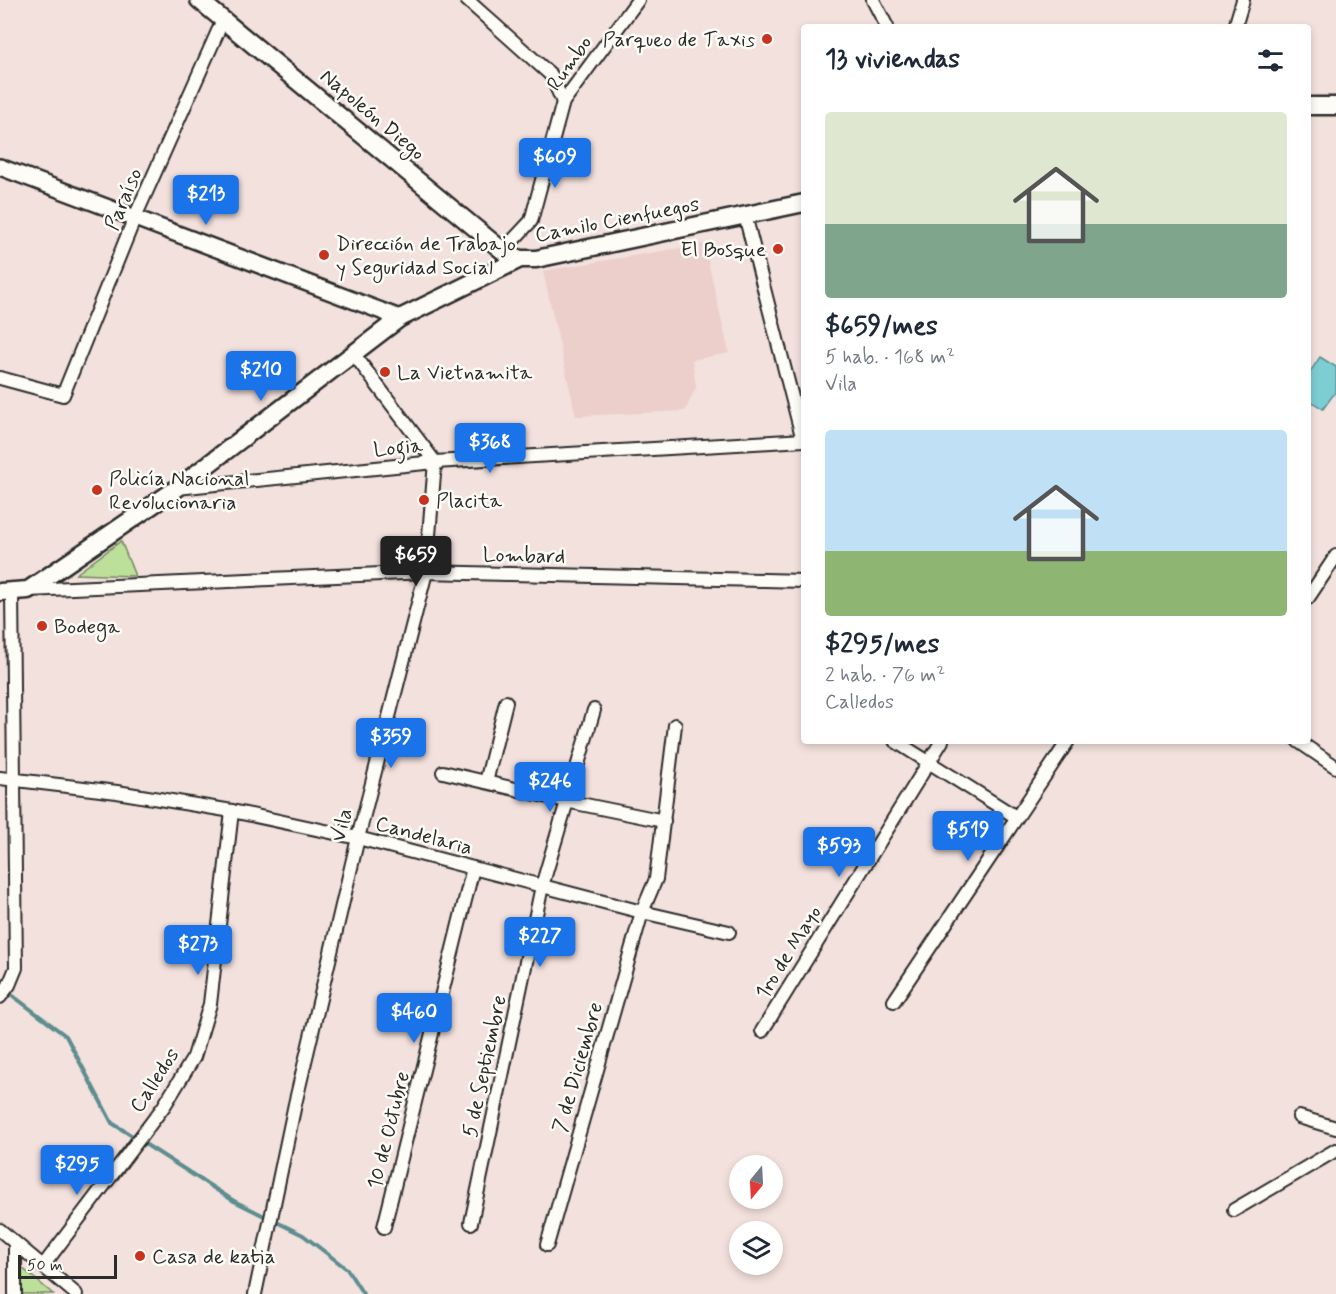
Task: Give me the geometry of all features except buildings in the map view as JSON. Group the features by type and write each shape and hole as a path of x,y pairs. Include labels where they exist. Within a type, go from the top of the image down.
{"main road":[{"name":"Napoleón Diego","path":"199,0 503,251 520,259"},
{"path":"1311,106 1336,106"},
{"name":"Camilo Cienfuegos","path":"14,591 176,489 400,318 520,259 536,259 801,204"}],"street":[{"path":"467,0 551,75 563,102"},
{"name":"Rumbo","path":"503,251 531,221 563,102 638,0"},
{"path":"873,0 885,24"},
{"path":"1236,24 1243,0"},
{"name":"Paraíso","path":"0,378 63,395 135,217 223,20"},
{"path":"0,167 400,318"},
{"path":"745,216 801,432"},
{"path":"353,353 435,462"},
{"name":"Logia","path":"176,489 435,462 801,440"},
{"name":"Vila","path":"255,1294 295,1104 358,838 426,572 435,462"},
{"path":"1311,591 1336,556"},
{"name":"Lombard","path":"14,591 426,572 801,581"},
{"path":"4,992 16,968 6,778 14,591"},
{"path":"486,782 506,702"},
{"name":"5 de Septiembre","path":"471,1223 542,886 594,710"},
{"name":"7 de Diciembre","path":"547,1245 642,912 656,879 675,725"},
{"path":"900,744 1016,818"},
{"name":"1ro de Mayo","path":"762,1031 940,744"},
{"path":"894,1000 1066,744"},
{"path":"1302,744 1336,767"},
{"path":"443,772 664,821"},
{"name":"Candelaria","path":"6,778 232,811 358,838 642,912 729,932"},
{"name":"Calledos","path":"43,1266 164,1106 194,1057 210,1004 232,811"},
{"name":"10 de Octubre","path":"384,1227 473,868"},
{"path":"1299,1118 1336,1128"},
{"path":"1234,1210 1336,1150"},
{"path":"0,1230 76,1294"},
{"path":"15,1243 15,1294"}],"shaded area":[{"path":"704,244 729,353 692,360 696,387 685,411 576,416 543,271"}],"green space":[{"path":"121,541 135,576 76,574"},
{"path":"21,1267 53,1294 20,1294"}],"water":[{"path":"1320,357 1336,367 1336,391 1323,409 1311,401 1311,370"}],"waterway":[{"path":"0,986 66,1036 112,1123 234,1201 303,1235 347,1269 363,1294"}],"place":[{"name":"Parqueo de Taxis","path":"767,39"},
{"name":"El Bosque","path":"778,249"},
{"name":"Dirección de Trabajo y Seguridad Social","path":"324,255"},
{"name":"La Vietnamita","path":"385,372"},
{"name":"Policía Nacional Revolucionaria","path":"97,490"},
{"name":"Placita","path":"424,500"},
{"name":"Bodega","path":"42,626"},
{"name":"Casa de katia","path":"140,1256"}]}
